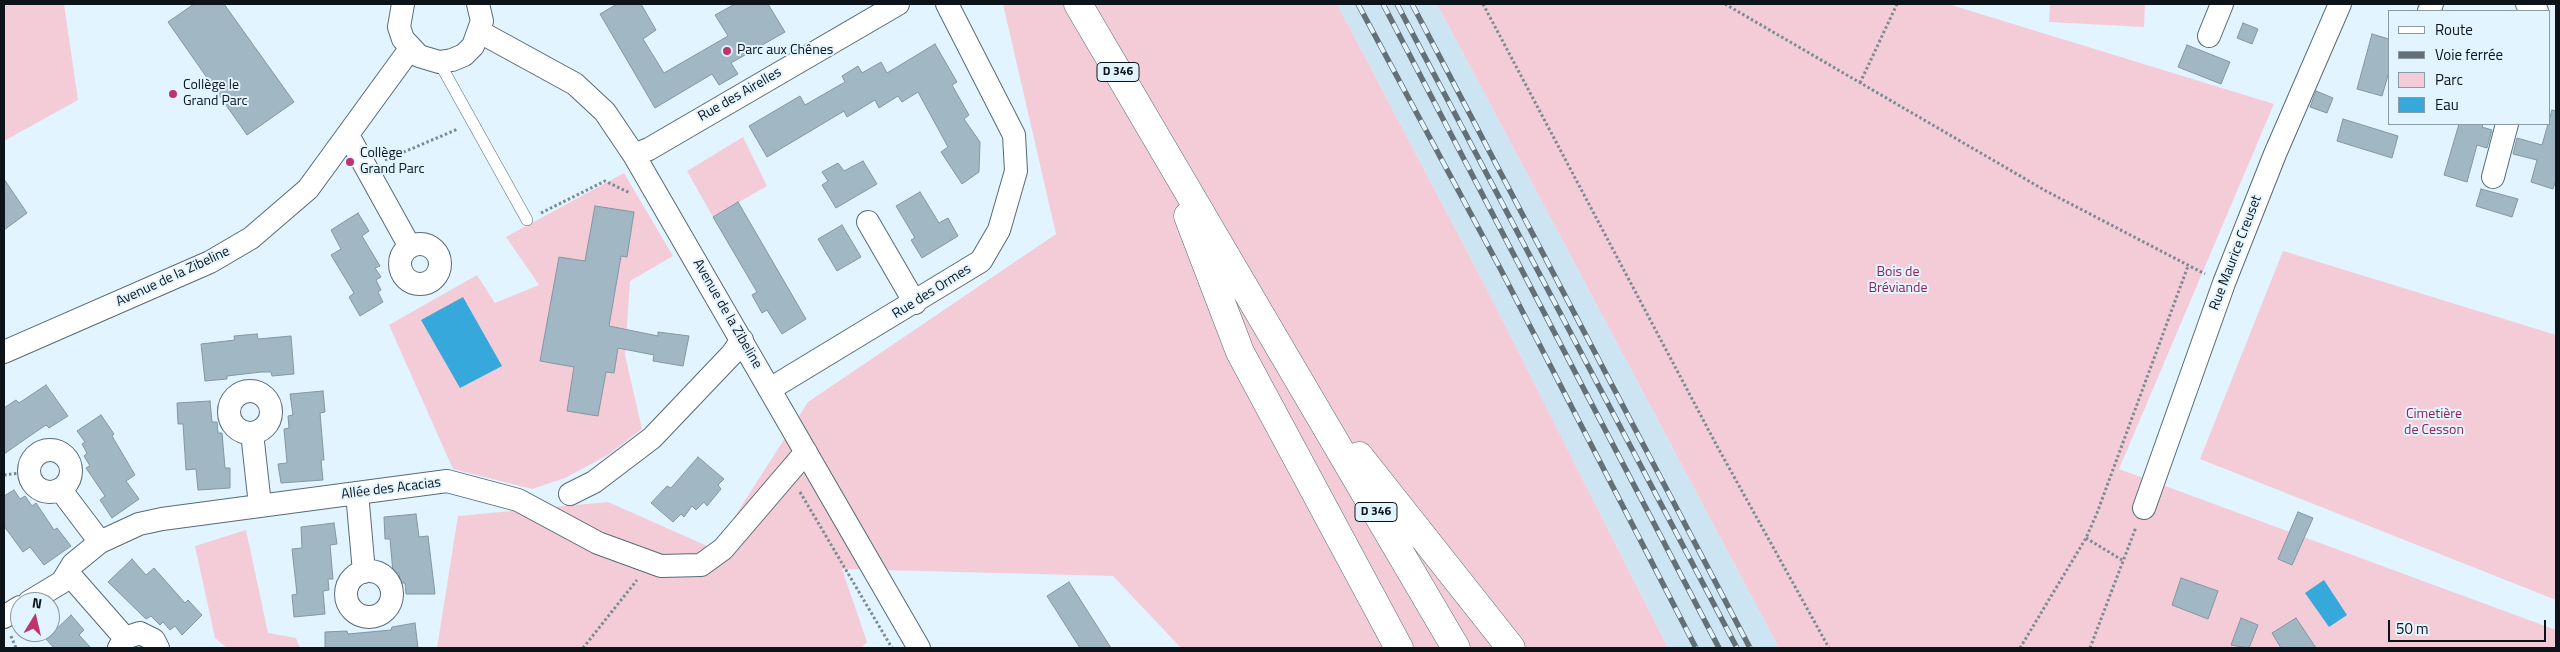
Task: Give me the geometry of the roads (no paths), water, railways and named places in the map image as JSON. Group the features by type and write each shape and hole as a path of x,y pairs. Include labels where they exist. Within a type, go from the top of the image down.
{"main road":[{"name":"D 346","path":"1078,4 1456,648"},
{"path":"1158,140 1240,352 1399,648"},
{"path":"1296,376 1511,648"}],"street":[{"path":"403,4 399,27 403,38 410,49 428,60 439,62 452,60 464,55 473,46 480,32 482,21 478,4"},
{"name":"Rue des Airelles","path":"634,155 649,149 898,4"},
{"name":"Rue des Ormes","path":"770,389 915,303 981,261 999,230 1016,171 1014,135 947,4"},
{"path":"2209,36 2222,4"},
{"name":"Rue Maurice Creuset","path":"2144,508 2224,283 2275,154 2340,4"},
{"name":"Avenue de la Zibeline","path":"480,32 575,84 605,112 634,155 919,648"},
{"name":"Avenue de la Zibeline","path":"4,352 210,262 251,238 308,189 410,49"},
{"path":"2493,177 2507,125"},
{"path":"348,136 410,247"},
{"path":"868,222 915,303"},
{"path":"570,494 594,482 652,438 732,354 742,340"},
{"path":"252,433 260,505"},
{"path":"50,450 62,454 67,459 71,472 66,485 60,489 46,492 34,485 28,472 32,459 37,454 50,450"},
{"name":"Allée des Acacias","path":"46,592 62,582 72,564 100,542 139,524 260,505 447,481 518,500 598,543 661,566 701,565 723,549 806,452"},
{"path":"60,489 100,542"},
{"path":"357,493 364,572"},
{"path":"68,573 122,643 140,633 148,636 158,648"}],"lane":[{"path":"439,62 527,220"}],"water":[{"path":"463,297 502,366 460,388 421,320"},
{"path":"2324,580 2347,615 2329,627 2305,593"}],"railway":[{"path":"1358,4 1501,270 1696,648"},
{"path":"1383,4 1719,648"},
{"path":"1397,4 1737,648"},
{"path":"1412,4 1750,648"}],"place":[{"name":"Parc aux Chênes","path":"727,51"},
{"name":"Collège le Grand Parc","path":"173,94"},
{"name":"Collège Grand Parc","path":"350,162"}],"park label":[{"name":"Bois de Bréviande","path":"1898,282"},
{"name":"Cimetière de Cesson","path":"2434,424"}]}
